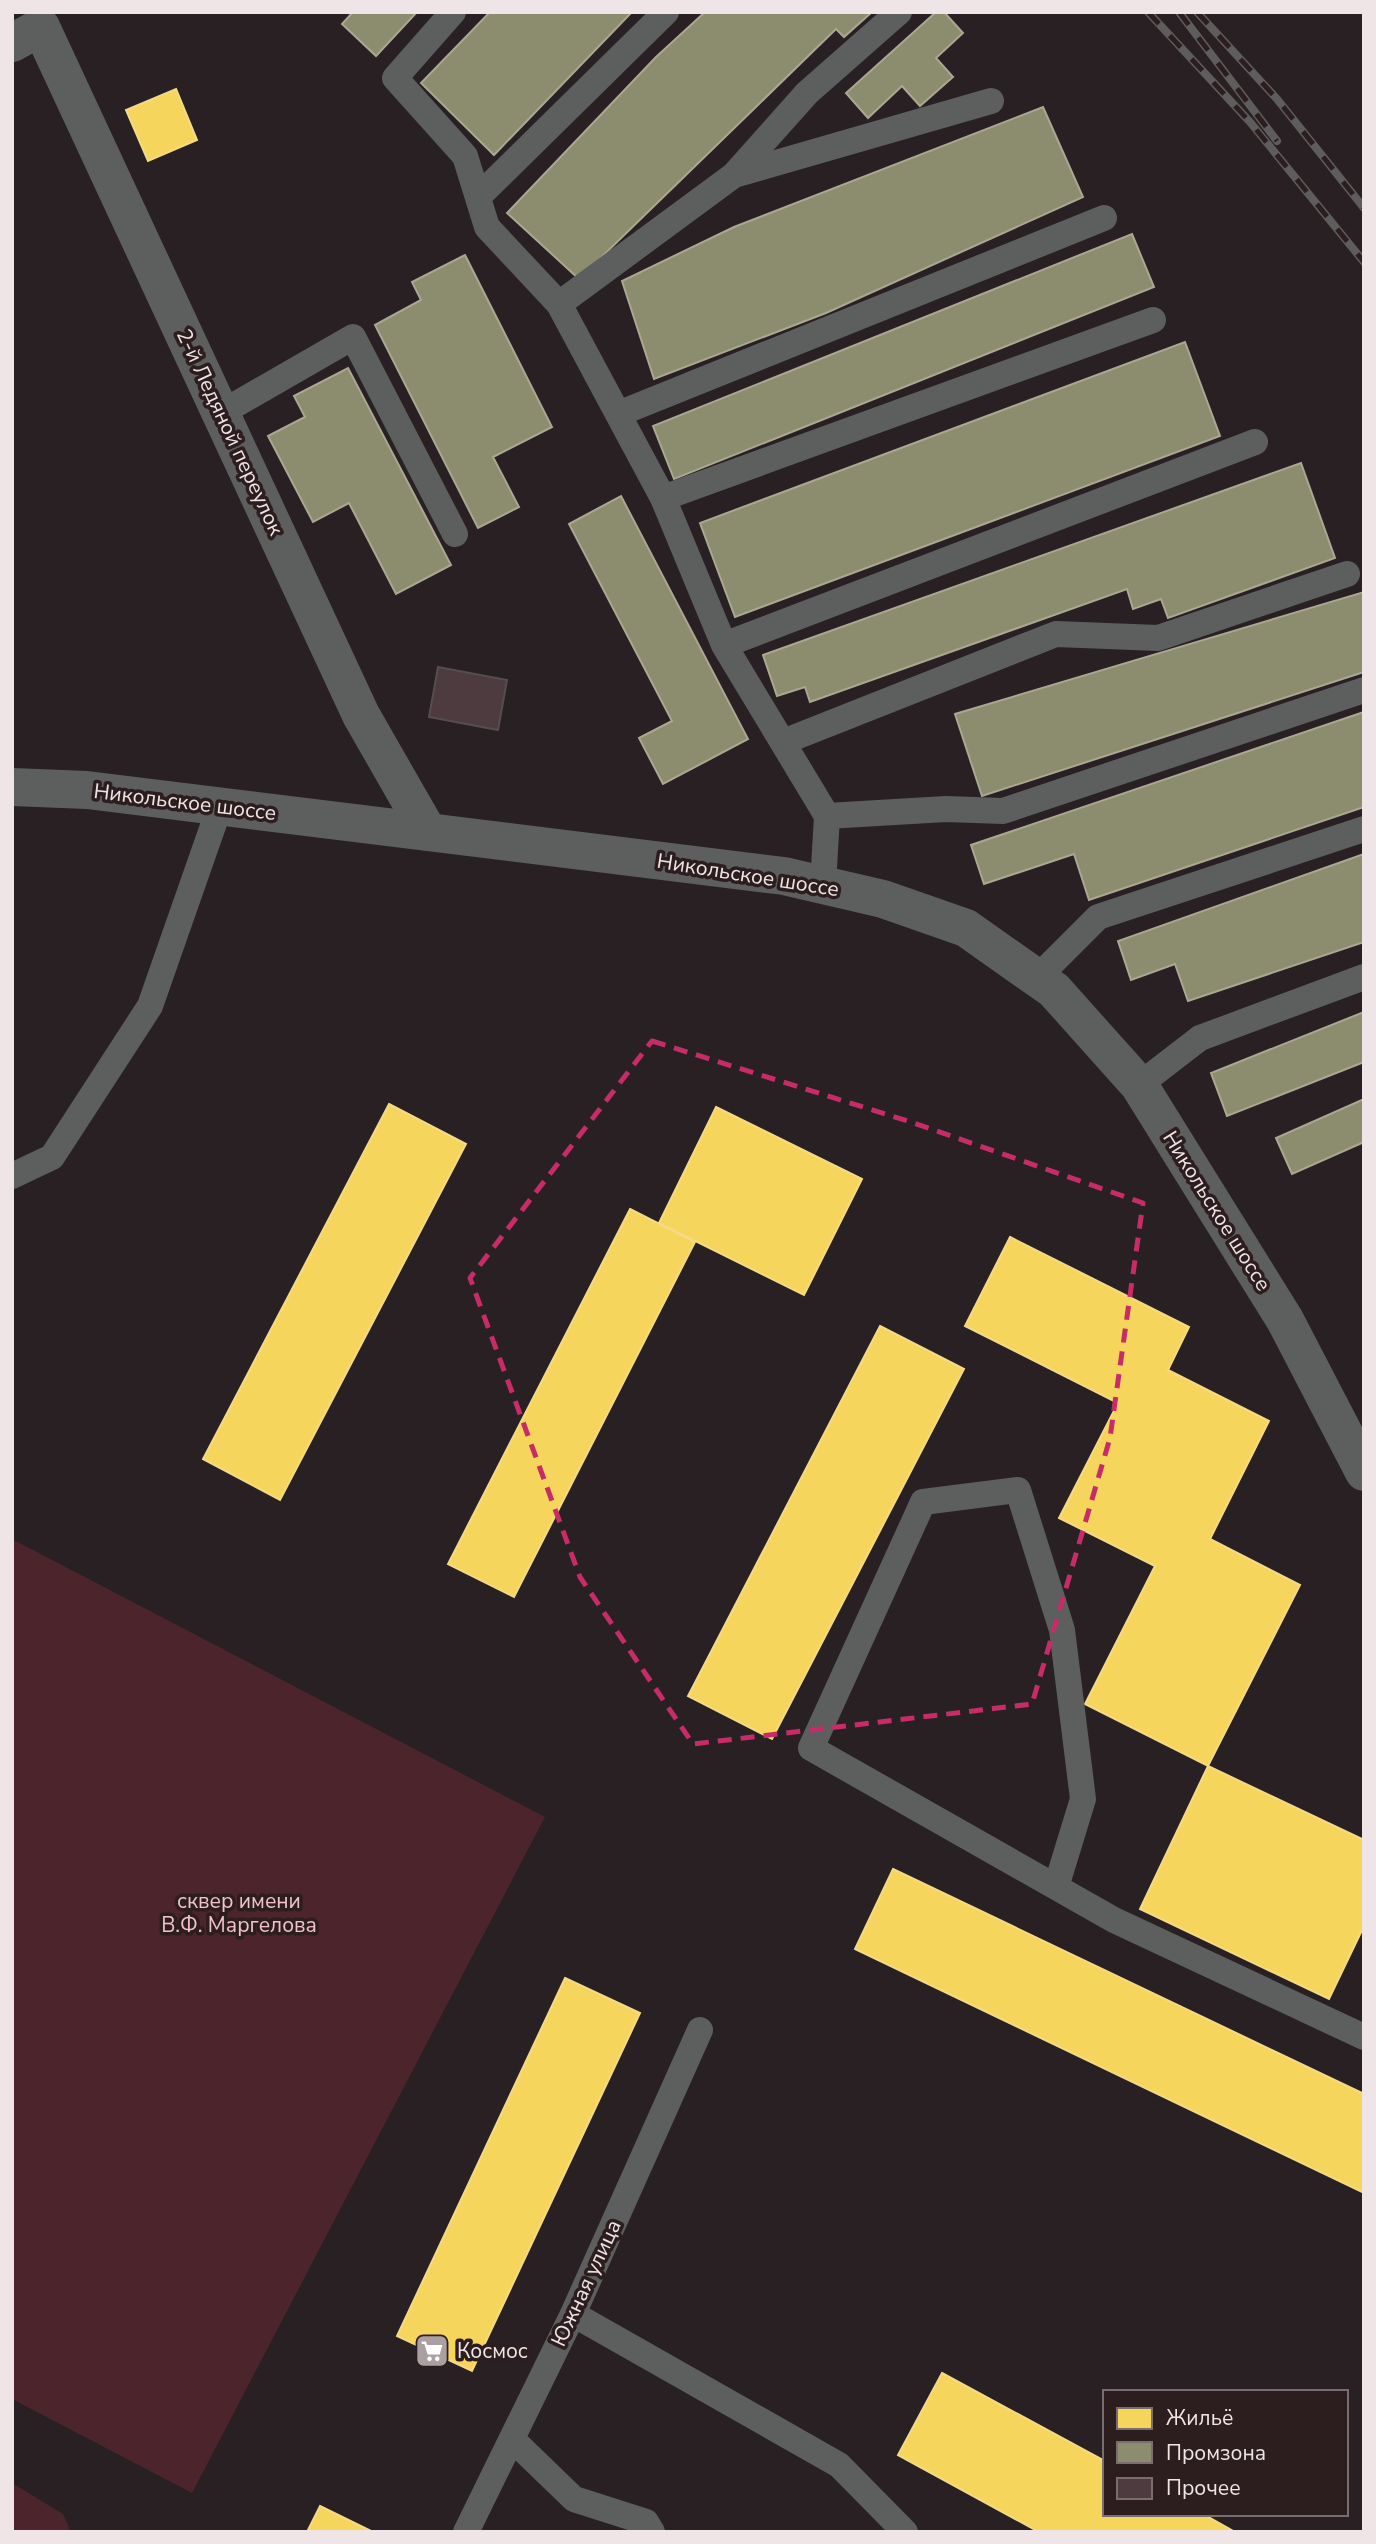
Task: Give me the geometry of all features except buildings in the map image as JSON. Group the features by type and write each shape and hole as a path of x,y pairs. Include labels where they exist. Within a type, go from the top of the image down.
{"street":[{"name":"2-й Ледяной переулок","path":"35,28 221,413 361,715 428,832"},
{"name":"Никольское шоссе","path":"12,786 87,790 784,876 883,899 966,928 1054,990 1139,1085 1285,1320 1364,1472"}],"lane":[{"path":"453,12 395,79 465,156 487,227 558,304 663,498 724,645 827,816 823,885"},
{"path":"478,197 666,12"},
{"path":"558,304 734,175 807,93 900,12"},
{"path":"734,175 991,100"},
{"path":"618,414 1104,218"},
{"path":"663,498 1153,320"},
{"path":"221,413 353,337 456,534"},
{"path":"724,645 1255,442"},
{"path":"783,742 1056,634 1158,638 1347,574"},
{"path":"827,816 946,809 1003,811 1364,690"},
{"path":"12,1176 52,1157 150,1006 220,806"},
{"path":"1037,978 1098,917 1364,829"},
{"path":"1139,1085 1200,1038 1364,977"},
{"path":"1056,1887 1083,1799 1062,1630 1018,1490 923,1502 811,1748 1114,1920 1364,2037"},
{"name":"Южная улица","path":"466,2532 573,2314 700,2030"},
{"path":"573,2314 839,2465 905,2532"},
{"path":"512,2439 574,2499 646,2522 652,2532"}],"highlighted area":[{"path":"652,1041 911,1122 1143,1203 1110,1438 1032,1704 693,1744 580,1577 470,1278"}],"green space":[{"name":"сквер имени В.Ф. Маргелова","path":"12,1539 545,1817 192,2493 12,2399"},
{"path":"12,2483 63,2514 71,2532 12,2532"}],"railway":[{"path":"1148,12 1250,122 1364,262"},
{"path":"1179,12 1277,141"},
{"path":"1197,12 1277,99 1364,208"}],"place":[{"name":"Космос","path":"432,2351"}]}
